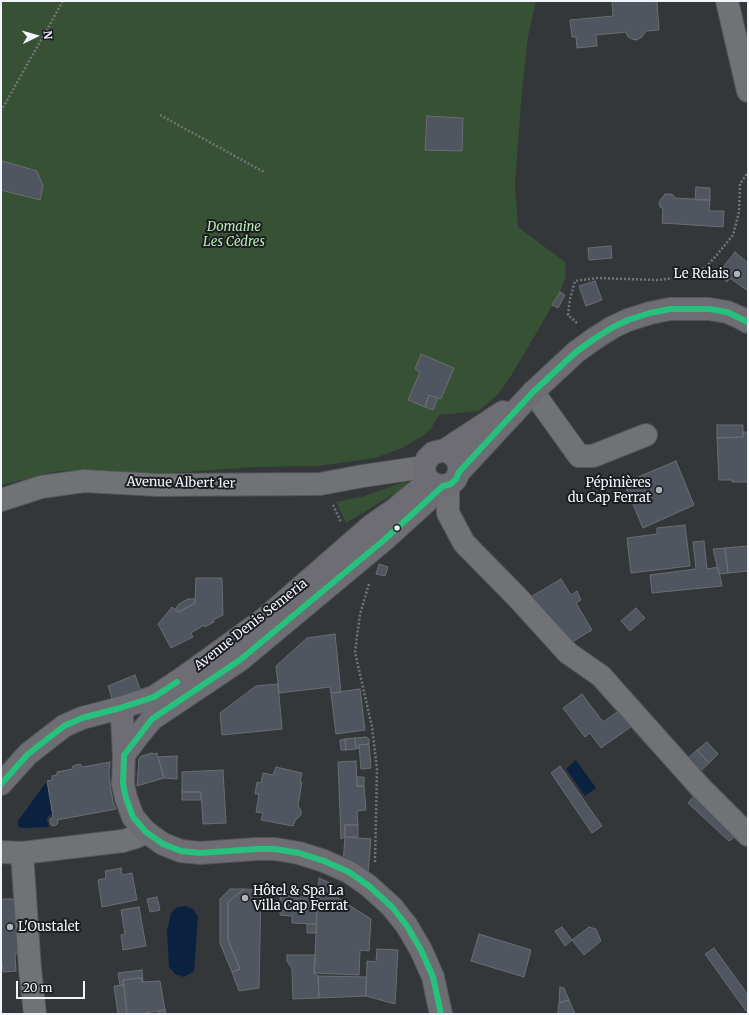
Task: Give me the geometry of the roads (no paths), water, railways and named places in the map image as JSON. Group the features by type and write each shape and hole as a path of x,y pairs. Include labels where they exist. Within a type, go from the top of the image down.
{"main road":[{"name":"Avenue Denis Semeria","path":"124,755 152,719 234,652 263,620 372,525 395,509 533,392 576,352 594,338 628,320 670,309 709,309 727,312 748,322"},
{"name":"Avenue Denis Semeria","path":"1,784 28,754 64,726 82,718 154,697 184,677 234,652"},
{"path":"120,708 122,717 124,755 123,784 126,798 134,817 146,832 163,844 181,851 200,853 275,849 299,853 324,861 349,872 369,886 392,907 407,926 421,950 432,977 441,1014"}],"street":[{"path":"727,1 748,91"},
{"path":"533,392 579,456 593,456 646,435"},
{"name":"Avenue Albert 1er","path":"1,500 41,487 84,481 158,485 320,484 363,476 416,456 440,471"},
{"path":"440,471 448,513 464,543 517,597 568,653 601,676 700,787 748,835"},
{"path":"1,852 22,853 123,841 136,838 146,832"},
{"path":"22,853 30,969 35,1014"}],"water":[{"path":"576,760 596,788 585,796 566,769"},
{"path":"47,781 53,814 48,816 47,820 49,827 19,827 18,821"},
{"path":"186,906 193,909 198,917 194,971 184,977 175,974 169,967 167,931 171,913 177,907"}],"place":[{"name":"Le Relais","path":"737,274"},
{"name":"Pépinières du Cap Ferrat","path":"659,490"},
{"name":"Hôtel & Spa La Villa Cap Ferrat","path":"245,898"},
{"name":"L'Oustalet","path":"10,927"}],"park label":[{"name":"Domaine Les Cèdres","path":"234,234"}]}
